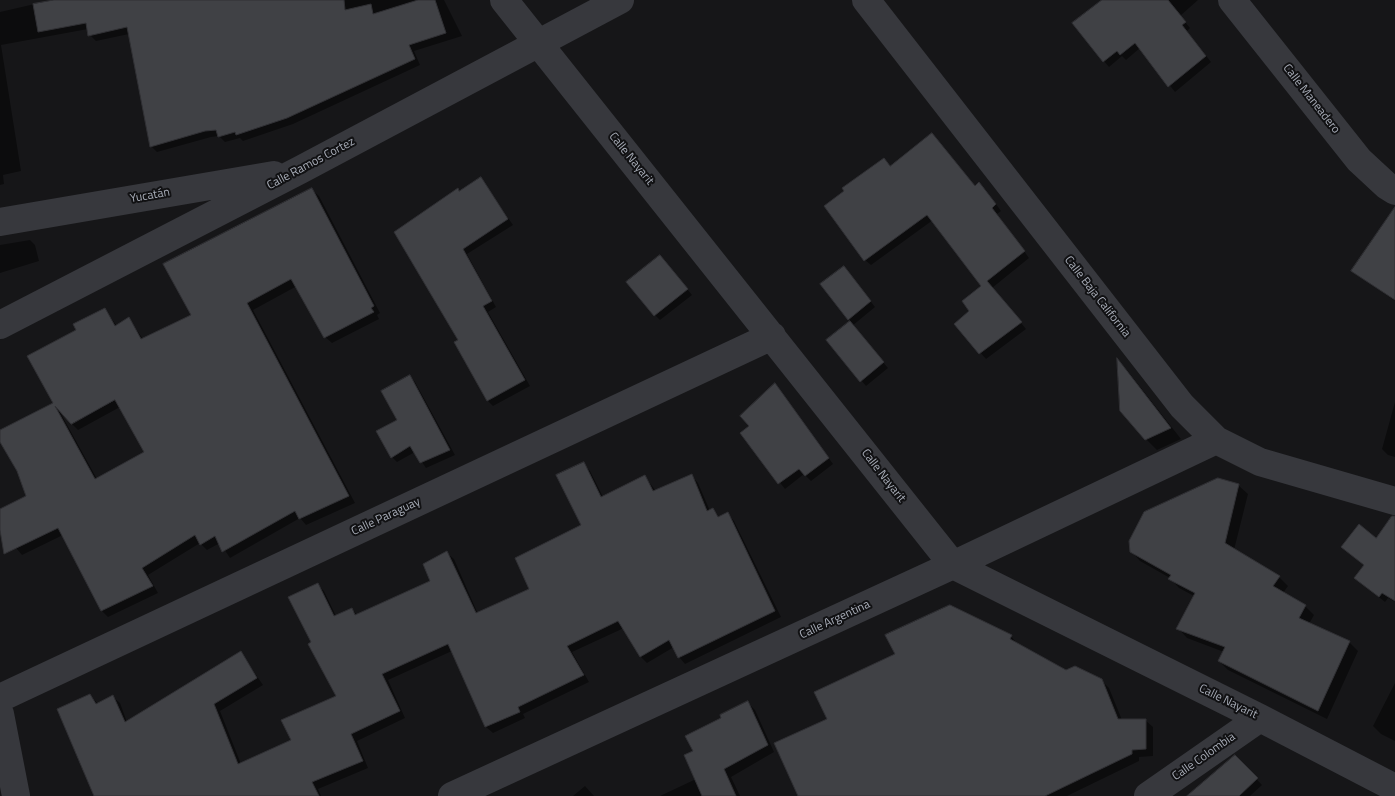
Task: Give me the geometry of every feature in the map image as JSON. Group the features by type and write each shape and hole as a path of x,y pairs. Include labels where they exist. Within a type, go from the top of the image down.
{"street":[{"name":"Calle Nayarit","path":"504,0 953,565 1260,718 1395,788"},
{"name":"Calle Ramos Cortez","path":"0,325 300,170 620,0"},
{"name":"Calle Baja California","path":"866,0 1182,406 1216,440 1260,462 1395,501"},
{"name":"Calle Maneadero","path":"1232,0 1359,160 1395,191"},
{"name":"Yucatán","path":"0,222 300,170"},
{"name":"Calle Paraguay","path":"0,698 772,336"},
{"name":"Calle Argentina","path":"452,796 953,565 1216,440"},
{"path":"0,714 16,796"},
{"name":"Calle Colombia","path":"1148,796 1260,718"}],"building":[{"path":"54,0 344,0 345,10 371,4 373,14 418,0 435,0 446,33 409,45 415,59 287,118 236,135 235,132 218,137 216,130 205,131 150,147 127,27 88,36 86,23 38,32 33,4"},
{"path":"1102,0 1168,0 1186,22 1182,25 1206,56 1168,87 1135,43 1120,55 1117,51 1103,62 1072,23"},
{"path":"932,133 975,186 979,182 996,204 992,208 1025,251 987,281 1022,322 979,354 954,324 969,311 962,301 981,286 927,215 864,261 824,206 844,191 842,188 884,158 890,166"},
{"path":"481,177 508,219 463,249 492,301 483,306 525,380 487,401 454,342 458,340 394,232 458,188 459,191"},
{"path":"312,188 374,306 371,308 374,312 324,338 291,279 247,303 349,496 299,519 295,511 222,552 215,536 200,545 195,535 142,568 153,586 101,611 58,528 4,554 0,530 0,509 26,496 17,471 0,442 0,430 53,403 27,356 76,330 73,324 105,308 115,326 129,317 141,339 191,315 163,264","holes":["115,400 144,452 95,479 55,406 71,424"]},
{"path":"1395,207 1395,300 1351,271"},
{"path":"660,255 688,289 654,316 626,282"},
{"path":"844,266 871,301 848,320 820,284"},
{"path":"850,321 884,362 860,382 826,340"},
{"path":"1117,358 1171,428 1145,440 1120,411"},
{"path":"410,375 450,450 420,463 410,446 391,458 376,431 397,420 381,391"},
{"path":"775,383 829,458 805,476 799,469 778,484 740,433 749,426 740,416"},
{"path":"584,462 601,497 645,475 653,491 692,474 707,511 713,508 718,517 728,512 775,611 678,658 669,640 640,657 618,621 567,646 584,675 518,707 520,712 485,727 448,644 382,674 400,711 351,734 363,761 312,782 319,796 94,796 57,709 90,694 96,704 113,695 125,722 241,651 257,678 214,704 238,764 291,740 281,720 336,696 308,644 311,642 288,597 318,583 334,616 352,608 355,615 430,581 423,564 447,551 476,613 529,589 515,558 581,525 556,475"},
{"path":"1218,478 1239,484 1225,543 1280,576 1273,586 1306,605 1299,618 1350,641 1318,711 1218,661 1225,647 1176,629 1195,593 1168,579 1171,575 1130,552 1129,541 1144,512"},
{"path":"1392,516 1395,516 1395,601 1382,593 1379,597 1354,578 1364,565 1341,547 1359,524 1376,538"},
{"path":"950,605 1012,635 1010,639 1066,670 1075,666 1102,679 1118,719 1146,719 1146,749 1132,750 1132,754 1045,796 798,796 774,743 827,719 814,692 895,654 885,635"},
{"path":"748,701 768,745 724,769 736,796 702,796 684,755 693,751 685,736 721,718 720,715"},
{"path":"1235,755 1258,778 1239,796 1187,796"}]}
